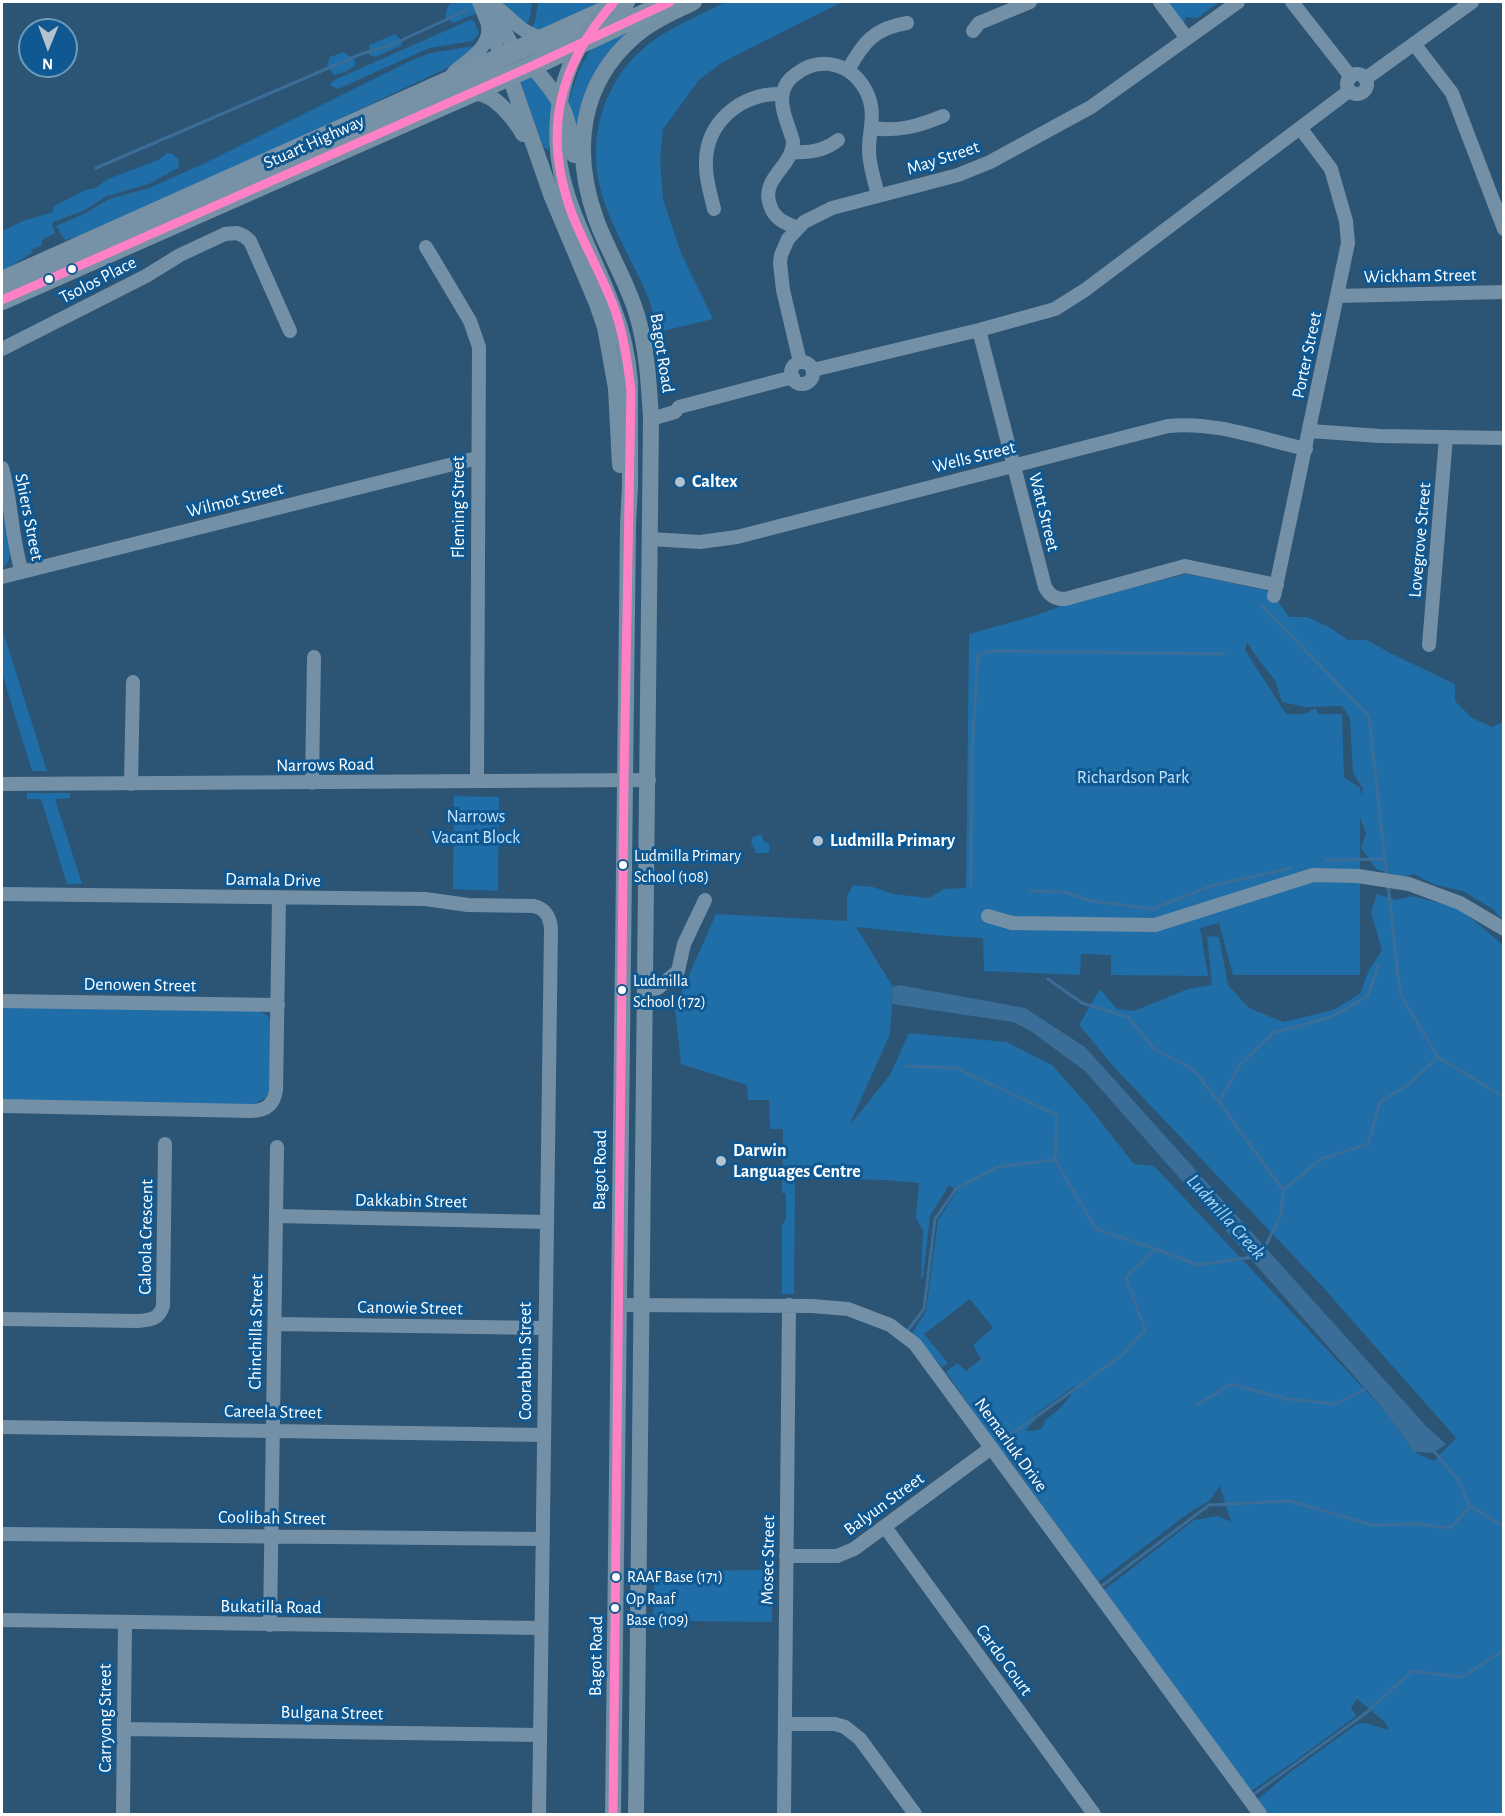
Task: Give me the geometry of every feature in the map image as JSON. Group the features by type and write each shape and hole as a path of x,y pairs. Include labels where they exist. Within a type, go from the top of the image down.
{"highway":[{"name":"Stuart Highway","path":"2,300 470,92 508,61 544,38 626,2"},
{"name":"Stuart Highway","path":"2,281 448,81 508,61 532,66 670,2"}],"main road":[{"name":"Bagot Road","path":"613,1815 630,382 626,351 614,309 565,193 556,138 560,99 570,65 590,29 614,2"},
{"name":"Bagot Road","path":"636,1815 649,780 651,418 648,367 638,317 624,277 597,221 584,181 582,147 587,112 600,79 619,51 655,22 694,2"},
{"name":"Bagot Road","path":"508,61 552,197 605,327 616,388 621,478 628,525"},
{"path":"532,66 553,91 567,117 582,197 597,221"},
{"path":"470,92 486,95 492,99 519,126 562,229 577,257"}],"street":[{"path":"486,2 504,11 525,33 544,38"},
{"path":"448,81 454,72 486,42 489,33 486,2"},
{"path":"486,2 508,61"},
{"path":"973,31 980,23 1015,4 1030,2"},
{"path":"1160,2 1186,37"},
{"name":"May Street","path":"800,362 781,281 780,263 784,247 798,228 820,213 958,175 990,162 1091,107 1238,2"},
{"path":"1292,2 1350,84"},
{"path":"813,370 1047,312 1071,300 1301,129 1360,75 1365,79 1471,2"},
{"path":"848,70 861,47 874,35 882,30 907,23"},
{"path":"488,27 508,61"},
{"path":"1414,45 1452,93 1503,229"},
{"path":"798,228 778,218 768,198 770,184 792,152 793,141 781,101 782,94 790,78 808,67 838,65 854,74 867,93 873,113 869,153 878,196"},
{"path":"714,208 706,165 708,147 714,131 733,109 746,100 761,95 782,94"},
{"path":"872,128 889,130 910,128 943,116"},
{"name":"Porter Street","path":"1052,596 1065,599 1185,566 1276,591 1348,243 1346,222 1331,169 1301,129"},
{"path":"792,152 802,153 823,149 838,140"},
{"name":"Tsolos Place","path":"2,349 146,276 180,255 225,234 237,233 250,241 290,332"},
{"name":"Fleming Street","path":"426,247 470,321 478,343 477,781"},
{"name":"Wickham Street","path":"1338,296 1503,292"},
{"name":"Watt Street","path":"979,330 1045,587 1052,596"},
{"path":"800,362 807,363 813,370 812,377 807,382 800,383 793,377 792,369 800,362"},
{"path":"651,418 675,412 679,407 793,377"},
{"name":"Wells Street","path":"650,539 699,542 722,540 1168,426 1211,426 1306,450"},
{"path":"1310,430 1380,436 1503,438"},
{"name":"Lovegrove Street","path":"1429,645 1446,437"},
{"name":"Wilmot Street","path":"2,578 477,458"},
{"name":"Shiers Street","path":"2,468 7,486 14,542 22,572"},
{"path":"312,783 314,657"},
{"path":"131,784 133,682"},
{"name":"Narrows Road","path":"2,784 649,780"},
{"path":"988,916 1012,923 1155,925 1313,875 1358,876 1409,884 1460,903 1503,929"},
{"name":"Damala Drive","path":"2,894 425,899 468,905 534,906 543,909"},
{"path":"2,1106 251,1112 268,1106 276,1090 279,898"},
{"path":"646,990 658,988 678,971 684,944 705,900"},
{"name":"Coorabbin Street","path":"539,1815 551,929 550,921 543,909"},
{"name":"Denowen Street","path":"2,1001 278,1005"},
{"name":"Caloola Crescent","path":"2,1319 138,1321 149,1320 158,1315 163,1306 165,1144"},
{"name":"Chinchilla Street","path":"270,1625 277,1147"},
{"name":"Dakkabin Street","path":"276,1216 546,1221"},
{"name":"Nemarluk Drive","path":"618,1305 789,1305 848,1309 890,1325 903,1334 915,1344 1260,1815"},
{"name":"Mosec Street","path":"784,1815 784,1614 789,1305"},
{"name":"Canowie Street","path":"274,1324 544,1328"},
{"name":"Careela Street","path":"2,1427 544,1435"},
{"name":"Balyun Street","path":"786,1556 837,1556 846,1553 885,1527 991,1448"},
{"name":"Cardo Court","path":"885,1527 1094,1815"},
{"name":"Coolibah Street","path":"2,1534 543,1539"},
{"name":"Bukatilla Road","path":"2,1620 541,1628"},
{"name":"Carryong Street","path":"123,1815 125,1623"},
{"path":"785,1724 836,1724 851,1731 860,1739 915,1815"},
{"name":"Bulgana Street","path":"124,1729 540,1734"}],"green space":[{"path":"453,2 475,2 480,12 453,23 445,16 448,6"},
{"path":"502,2 532,2 530,17 525,27"},
{"path":"538,2 608,2 546,31 530,30 535,22"},
{"path":"726,2 842,2 723,62 699,80 663,129 660,159 663,199 681,253 713,319 659,332 648,297 614,227 603,198 596,163 599,125 612,88 622,71 635,56 667,32"},
{"path":"1166,2 1219,2 1197,18 1186,17 1183,23"},
{"path":"470,20 474,21 479,33 473,41 429,48 338,89 330,85 334,80"},
{"path":"623,33 625,35 605,56 594,74 583,102 576,132 568,107 579,70 593,45"},
{"path":"395,34 402,41 401,46 375,57 369,55 369,45"},
{"path":"474,46 474,49 447,68 232,170 93,232 65,240 56,226 84,214 109,199 149,188 203,164 410,61 431,53"},
{"path":"344,52 355,60 355,66 334,75 327,65 330,57"},
{"path":"531,76 553,101 549,119 549,150 544,148 521,84 520,79"},
{"path":"167,153 173,154 179,160 178,168 149,184 107,196 83,211 55,221 52,224 55,233 42,240 42,245 31,250 32,253 2,271 2,231 23,221 53,212 53,207 85,190 96,188 108,179 158,160"},
{"path":"2,494 10,554 8,562 2,569"},
{"name":"Richardson Park","path":"1187,574 1265,590 1275,597 1289,617 1307,617 1329,627 1348,640 1367,640 1455,684 1455,701 1472,718 1492,727 1503,722 1503,921 1493,909 1463,891 1436,885 1414,874 1403,877 1376,869 1361,848 1366,833 1360,818 1360,975 1233,975 1219,923 1200,928 1208,976 1111,975 1111,955 1081,954 1080,975 984,971 983,938 856,927 893,987 890,1034 849,1126 890,1075 909,1033 1007,1042 1052,1065 1086,1103 1134,1164 1154,1166 1384,1410 1414,1452 1434,1461 1456,1438 1321,1285 1114,1067 1079,1025 1100,989 1117,1009 1134,1011 1188,989 1212,985 1207,936 1219,937 1228,985 1249,1008 1283,1022 1333,1010 1360,994 1369,970 1382,950 1371,912 1377,894 1396,900 1412,896 1459,908 1503,945 1503,1814 1267,1814 1257,1800 1289,1773 1357,1724 1365,1723 1389,1730 1385,1722 1357,1699 1351,1707 1356,1716 1250,1792 1104,1590 1194,1520 1218,1516 1231,1522 1220,1486 1209,1501 1190,1512 1098,1582 1007,1456 1003,1454 946,1372 957,1363 966,1371 981,1359 973,1345 993,1328 970,1299 924,1334 948,1363 942,1367 912,1333 926,1311 938,1220 957,1191 949,1185 930,1216 923,1278 921,1278 923,1230 916,1218 919,1183 795,1178 794,1294 782,1294 782,1225 786,1218 786,1193 782,1193 783,1129 770,1129 769,1100 748,1100 747,1085 681,1064 675,1007 716,914 847,921 847,896 853,885 873,887 893,894 929,898 944,889 966,888 969,634 1037,615 1072,602","holes":["1247,642 1275,680 1282,702 1305,707 1342,706 1350,718 1353,773 1363,789 1361,795 1360,788 1344,777 1342,714 1319,714 1315,708 1305,714 1286,714 1245,650","1075,1386 1063,1405 1045,1420 1044,1426 1038,1430 1025,1431 1035,1420 1034,1415"]},
{"path":"2,628 47,771 32,771 2,673"},
{"path":"27,793 70,793 70,798 55,799 82,884 67,884 41,799 27,799"},
{"name":"Narrows Vacant Block","path":"454,796 499,797 498,891 453,889"},
{"path":"761,834 764,842 769,843 769,853 756,853 751,843 753,837"},
{"path":"2,1007 260,1011 271,1021 270,1088 266,1097 253,1105 2,1103"},
{"path":"772,1570 772,1622 680,1621 672,1625 653,1621 654,1571"}],"water":[{"path":"899,985 1025,1008 1085,1047 1426,1426 1446,1444 1433,1453 1414,1452 1384,1410 1085,1071 1032,1032 1013,1022 892,1004 893,987"}],"waterway":[{"path":"96,168 361,54 389,46 467,10"},
{"path":"1262,606 1369,716 1387,878"},
{"path":"971,885 972,750 978,655 993,651 1224,654"},
{"path":"1326,860 1385,859"},
{"path":"1029,891 1065,892 1091,901 1152,909 1211,886 1291,868"},
{"path":"1388,884 1400,994 1438,1057 1504,1097"},
{"path":"1219,1102 1239,1066 1273,1033 1331,1017 1368,996 1379,964"},
{"path":"1048,979 1082,1003 1128,1017 1155,1050 1193,1069 1283,1190"},
{"path":"1264,1249 1281,1215 1283,1190 1321,1159 1368,1144 1380,1102 1408,1085 1438,1057"},
{"path":"906,1066 956,1068 1057,1115 1055,1159"},
{"path":"909,1329 924,1309 935,1219 956,1189 997,1167 1055,1160 1096,1229 1156,1249"},
{"path":"1002,1441 1121,1356 1145,1330 1126,1277 1156,1249 1198,1265 1253,1257"},
{"path":"1197,1405 1231,1384 1287,1399 1336,1404 1369,1387"},
{"name":"Ludmilla Creek","path":"1434,1451 1457,1479 1470,1506 1504,1527"},
{"path":"1103,1585 1209,1505 1290,1501 1372,1525 1418,1524 1450,1528 1470,1507"},
{"path":"1254,1794 1366,1713 1412,1671 1462,1677 1504,1650"}],"transit line":[{"path":"613,1814 624,780 631,391 625,350 615,310 572,214 563,184 558,156 557,128 568,76 595,26 614,2"},
{"path":"2,300 532,66 670,2"}],"place":[{"name":"Caltex","path":"680,482"},
{"name":"Ludmilla Primary","path":"818,841"},
{"name":"Ludmilla Primary School (108)","path":"623,865"},
{"name":"Ludmilla School (172)","path":"622,990"},
{"name":"Darwin Languages Centre","path":"721,1161"},
{"name":"RAAF Base (171)","path":"616,1577"},
{"name":"Op Raaf Base (109)","path":"615,1608"}]}
